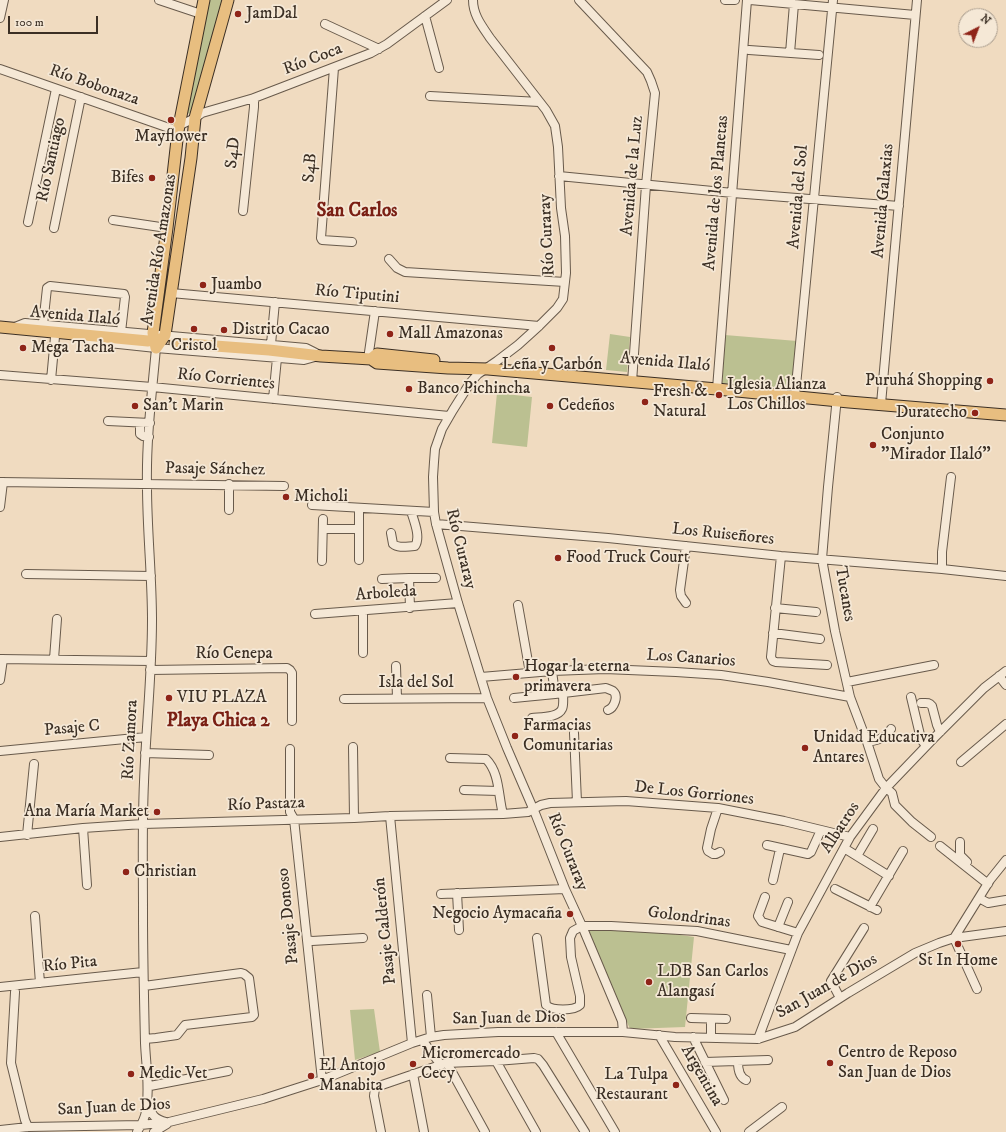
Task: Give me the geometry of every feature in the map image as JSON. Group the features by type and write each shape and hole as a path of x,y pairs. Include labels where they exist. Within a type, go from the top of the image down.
{"main road":[{"name":"Avenida Río Amazonas","path":"152,341 179,126 204,0"},
{"name":"Avenida Río Amazonas","path":"152,341 165,335 191,158 195,118 228,0"},
{"name":"Avenida Ilaló","path":"0,327 152,341"},
{"name":"Avenida Ilaló","path":"176,343 369,359 377,363 488,367 632,379 1006,415"},
{"name":"Avenida Ilaló","path":"881,403 1006,412"}],"street":[{"path":"0,18 4,0"},
{"path":"160,0 201,14"},
{"name":"Río Coca","path":"179,126 209,110 254,98 334,68 379,49 447,0"},
{"name":"Avenida de la Luz","path":"579,0 647,72 654,93 632,379"},
{"path":"725,0 735,0"},
{"path":"748,0 794,4 833,4 915,15"},
{"name":"Avenida de los Planetas","path":"717,387 748,0"},
{"name":"Avenida Galaxias","path":"881,403 916,0"},
{"name":"Río Curaray","path":"471,2 478,20 490,38 540,102 555,126 558,147 561,208 565,236 565,282 561,302 554,312 501,358 478,374 470,383 449,416 442,429 435,449 433,477 434,512 458,603 488,698 565,889 622,1021 623,1032"},
{"path":"790,53 794,4"},
{"name":"Avenida del Sol","path":"796,395 833,4"},
{"path":"425,16 439,68"},
{"path":"325,24 379,49"},
{"path":"749,50 819,55"},
{"name":"S4B","path":"334,68 321,238 322,240 352,242"},
{"name":"Río Bobonaza","path":"0,70 172,129 179,126"},
{"path":"28,222 56,89"},
{"path":"430,96 540,102"},
{"name":"Río Santiago","path":"54,228 81,97"},
{"name":"S4D","path":"243,211 254,98"},
{"path":"559,176 733,193 898,206"},
{"path":"113,220 167,228"},
{"path":"389,260 405,272 565,282"},
{"path":"43,325 47,288 50,286 124,294 125,297 121,332"},
{"name":"Río Tiputini","path":"172,293 539,326"},
{"path":"271,344 275,302"},
{"path":"369,359 374,311"},
{"path":"12,328 25,323 121,332 152,341"},
{"path":"12,328 26,334 55,337 152,341 277,358 304,360 321,356"},
{"path":"165,335 306,348 321,356"},
{"path":"52,380 55,337"},
{"name":"Río Zamora","path":"141,1128 146,1109 148,1075 145,1039 143,972 143,824 152,620 147,484 148,437 152,388 152,341"},
{"path":"273,399 277,358"},
{"name":"Río Corrientes","path":"0,375 369,407 449,416"},
{"name":"Tucanes","path":"837,399 822,559 835,631 850,697 879,779 892,793 893,803 897,808 931,837"},
{"path":"108,421 150,423"},
{"path":"140,423 140,434 148,437"},
{"path":"942,569 942,552 951,477"},
{"path":"0,507 2,482"},
{"name":"Pasaje Sánchez","path":"2,482 229,484 284,486"},
{"path":"229,484 229,510"},
{"path":"312,505 434,512"},
{"path":"359,508 359,560"},
{"path":"391,533 393,544 395,546 400,548 415,546 418,538 411,511"},
{"path":"322,561 323,519"},
{"name":"Los Ruiseñores","path":"436,524 608,538 781,556 942,569 1006,576"},
{"path":"322,529 359,529"},
{"path":"686,546 680,590 680,596 686,603"},
{"path":"781,556 771,657 776,662 827,665"},
{"path":"26,574 151,576"},
{"path":"409,578 410,608"},
{"path":"382,579 436,578"},
{"name":"Arboleda","path":"315,614 410,608 458,603"},
{"path":"518,605 530,673"},
{"path":"775,608 816,612"},
{"path":"363,611 363,653"},
{"path":"54,659 56,619"},
{"path":"773,633 820,639"},
{"path":"0,680 1,659"},
{"name":"Río Cenepa","path":"1,659 54,659 151,665 287,668 292,673 292,722"},
{"path":"847,682 934,665"},
{"path":"396,666 397,698"},
{"name":"Los Canarios","path":"481,678 552,671 605,669 676,672 721,675 850,697"},
{"path":"532,718 555,715 562,709 552,671"},
{"name":"Albatros","path":"758,1039 798,933 850,837 886,788 984,688 1006,671"},
{"path":"999,676 1006,686"},
{"path":"514,698 606,688 612,690 616,698 614,705 608,710"},
{"path":"911,697 921,739 926,746"},
{"name":"Isla del Sol","path":"344,699 488,698"},
{"path":"921,703 927,703 932,706 940,732"},
{"path":"961,762 1006,724"},
{"path":"867,742 888,735 892,729"},
{"path":"574,733 577,802"},
{"name":"Pasaje C","path":"0,751 146,737"},
{"path":"353,747 354,818"},
{"name":"Pasaje Donoso","path":"290,749 290,812 294,819 322,1080"},
{"path":"145,753 209,755"},
{"path":"450,758 486,759 494,772 503,814"},
{"path":"27,835 34,764"},
{"path":"464,790 498,791"},
{"name":"De Los Gorriones","path":"533,808 550,803 626,801 718,808 784,821 850,837"},
{"name":"Río Pastaza","path":"0,836 27,835 83,828 143,824 503,814 528,812 533,808"},
{"path":"718,808 707,848 708,851 713,854 720,852"},
{"name":"Pasaje Calderón","path":"390,816 412,1043"},
{"path":"83,828 87,885"},
{"path":"857,856 873,829"},
{"path":"767,845 808,854 811,852 821,830"},
{"path":"960,842 960,855 989,882"},
{"path":"940,846 989,882"},
{"path":"773,880 780,848"},
{"path":"844,848 889,876"},
{"path":"835,890 873,908 903,851"},
{"path":"978,989 954,938 989,882 1006,860"},
{"path":"441,894 565,889"},
{"path":"457,893 459,930"},
{"path":"765,897 758,916 762,922 798,933"},
{"path":"979,898 988,903 1006,900"},
{"path":"778,927 788,902"},
{"path":"35,916 40,983"},
{"path":"537,938 546,1005 553,1009 576,1008 580,1005 580,996 571,957 570,938 574,931 582,926"},
{"name":"Golondrinas","path":"582,926 611,926 696,931 791,950"},
{"path":"840,998 831,981 864,928"},
{"name":"San Juan de Dios","path":"0,1130 28,1127 130,1126 141,1128 263,1100 322,1080 412,1043 444,1035 498,1032 623,1032 711,1038 758,1039 795,1027 915,953 954,938 1006,931"},
{"path":"307,940 363,938"},
{"name":"Río Pita","path":"0,987 143,972"},
{"path":"144,986 241,973 249,978 254,1015 252,1017 185,1025 177,1035 145,1039"},
{"path":"15,992 11,1063 24,1120 28,1127"},
{"path":"428,995 427,1039 485,1132"},
{"path":"691,1018 726,1019"},
{"path":"711,1019 711,1038"},
{"path":"556,1032 615,1132"},
{"name":"Argentina","path":"659,1035 716,1132"},
{"path":"693,1037 724,1100"},
{"path":"380,1132 374,1096 375,1088 444,1064 534,1058 538,1059 543,1065 585,1132"},
{"path":"705,1062 768,1060"},
{"path":"496,1061 536,1132"},
{"path":"738,1062 740,1074 743,1079 746,1080"},
{"path":"150,1086 228,1071"},
{"path":"413,1074 424,1132"},
{"path":"148,1075 150,1079 151,1112 159,1120 169,1122"},
{"path":"749,1132 782,1107"},
{"path":"130,1126 140,1120 146,1109"},
{"path":"154,1132 169,1122"},
{"path":"114,1126 123,1132"}],"green space":[{"path":"209,0 223,0 193,114 185,113"},
{"path":"610,334 630,337 627,372 606,370"},
{"path":"725,335 797,341 793,389 722,383"},
{"path":"497,393 532,397 527,447 492,443"},
{"name":"LDB San Carlos Alangasí","path":"587,930 654,931 694,937 685,1027 630,1029"},
{"path":"374,1009 380,1052 355,1060 350,1010"}],"place":[{"name":"JamDal","path":"238,14"},
{"name":"Mayflower","path":"171,120"},
{"name":"Bifes","path":"152,178"},
{"name":"Juambo","path":"203,285"},
{"name":"Cristol","path":"194,329"},
{"name":"Distrito Cacao","path":"224,330"},
{"name":"Mall Amazonas","path":"390,334"},
{"name":"Mega Tacha","path":"23,348"},
{"name":"Leña y Carbón","path":"552,348"},
{"name":"Puruhá Shopping","path":"990,381"},
{"name":"Banco Pichincha","path":"409,389"},
{"name":"Iglesia Alianza Los Chillos","path":"719,395"},
{"name":"Fresh & Natural","path":"645,402"},
{"name":"San't Marin","path":"135,406"},
{"name":"Cedeños","path":"550,406"},
{"name":"Duratecho","path":"975,413"},
{"name":"Conjunto \"Mirador Ilaló\"","path":"873,445"},
{"name":"Micholi","path":"286,497"},
{"name":"Food Truck Court","path":"558,558"},
{"name":"Hogar la eterna primavera","path":"516,677"},
{"name":"VIU PLAZA","path":"169,698"},
{"name":"Farmacias Comunitarias","path":"515,736"},
{"name":"Unidad Educativa Antares","path":"805,748"},
{"name":"Ana María Market","path":"157,812"},
{"name":"Christian","path":"126,872"},
{"name":"Negocio Aymacaña","path":"570,914"},
{"name":"St In Home","path":"958,944"},
{"name":"LDB San Carlos Alangasí","path":"649,982"},
{"name":"Centro de Reposo San Juan de Dios","path":"830,1063"},
{"name":"Micromercado Cecy","path":"413,1064"},
{"name":"Medic Vet","path":"131,1074"},
{"name":"El Antojo Manabita","path":"311,1076"},
{"name":"La Tulpa Restaurant","path":"676,1085"}],"district":[{"name":"San Carlos","path":"357,212"},
{"name":"Playa Chica 2","path":"218,722"}]}
